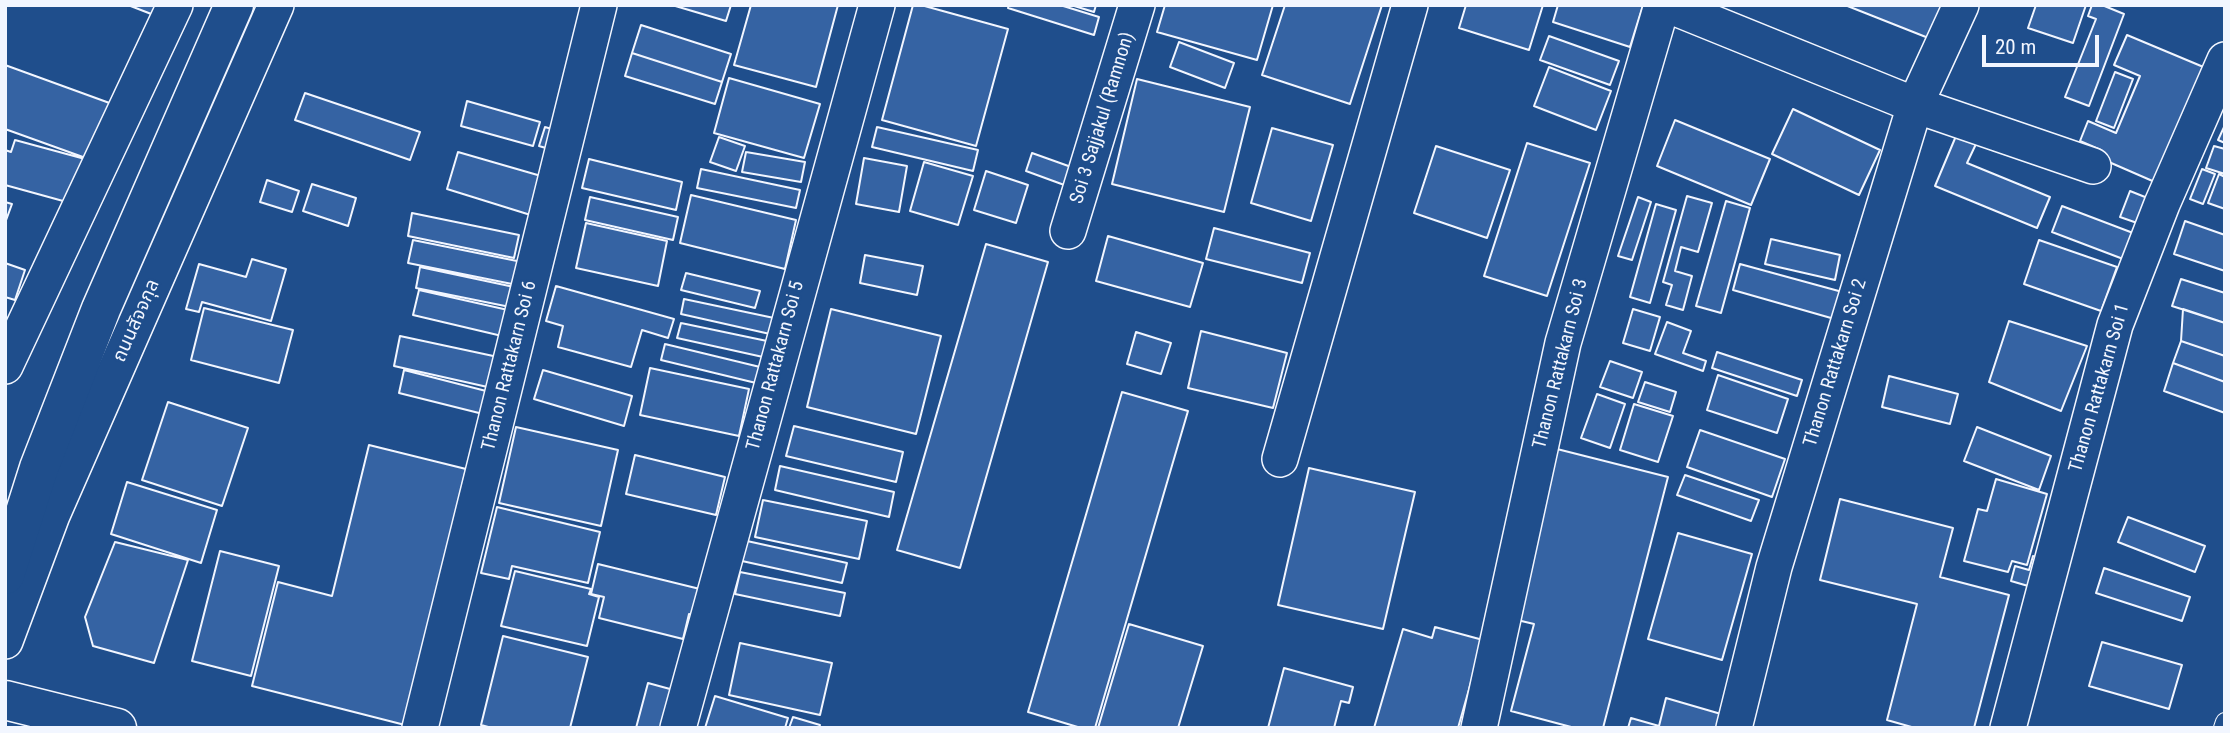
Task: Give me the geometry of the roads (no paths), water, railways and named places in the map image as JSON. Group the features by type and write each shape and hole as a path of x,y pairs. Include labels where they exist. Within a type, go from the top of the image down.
{"street":[{"path":"5,366 175,5"},
{"name":"ถนนสัจจกุล","path":"5,575 39,468 101,309 234,5"},
{"name":"ถนนสัจจกุล","path":"5,641 52,515 276,5"},
{"name":"Thanon Rattakarn Soi 6","path":"420,728 599,5"},
{"name":"Thanon Rattakarn Soi 5","path":"678,728 877,5"},
{"name":"Soi 3 Sajjakul (Ramnon)","path":"1068,231 1137,5"},
{"path":"1280,459 1410,5"},
{"name":"Thanon Rattakarn Soi 3","path":"1479,728 1563,343 1662,5"},
{"path":"1668,5 1915,105 2093,166"},
{"name":"Thanon Rattakarn Soi 2","path":"1734,728 1774,567 1915,105 1961,5"},
{"name":"Thanon Rattakarn Soi 1","path":"2008,728 2115,325 2162,204 2225,60"},
{"path":"5,700 117,728"}],"lane":[{"path":"2222,728 2225,722"}]}
